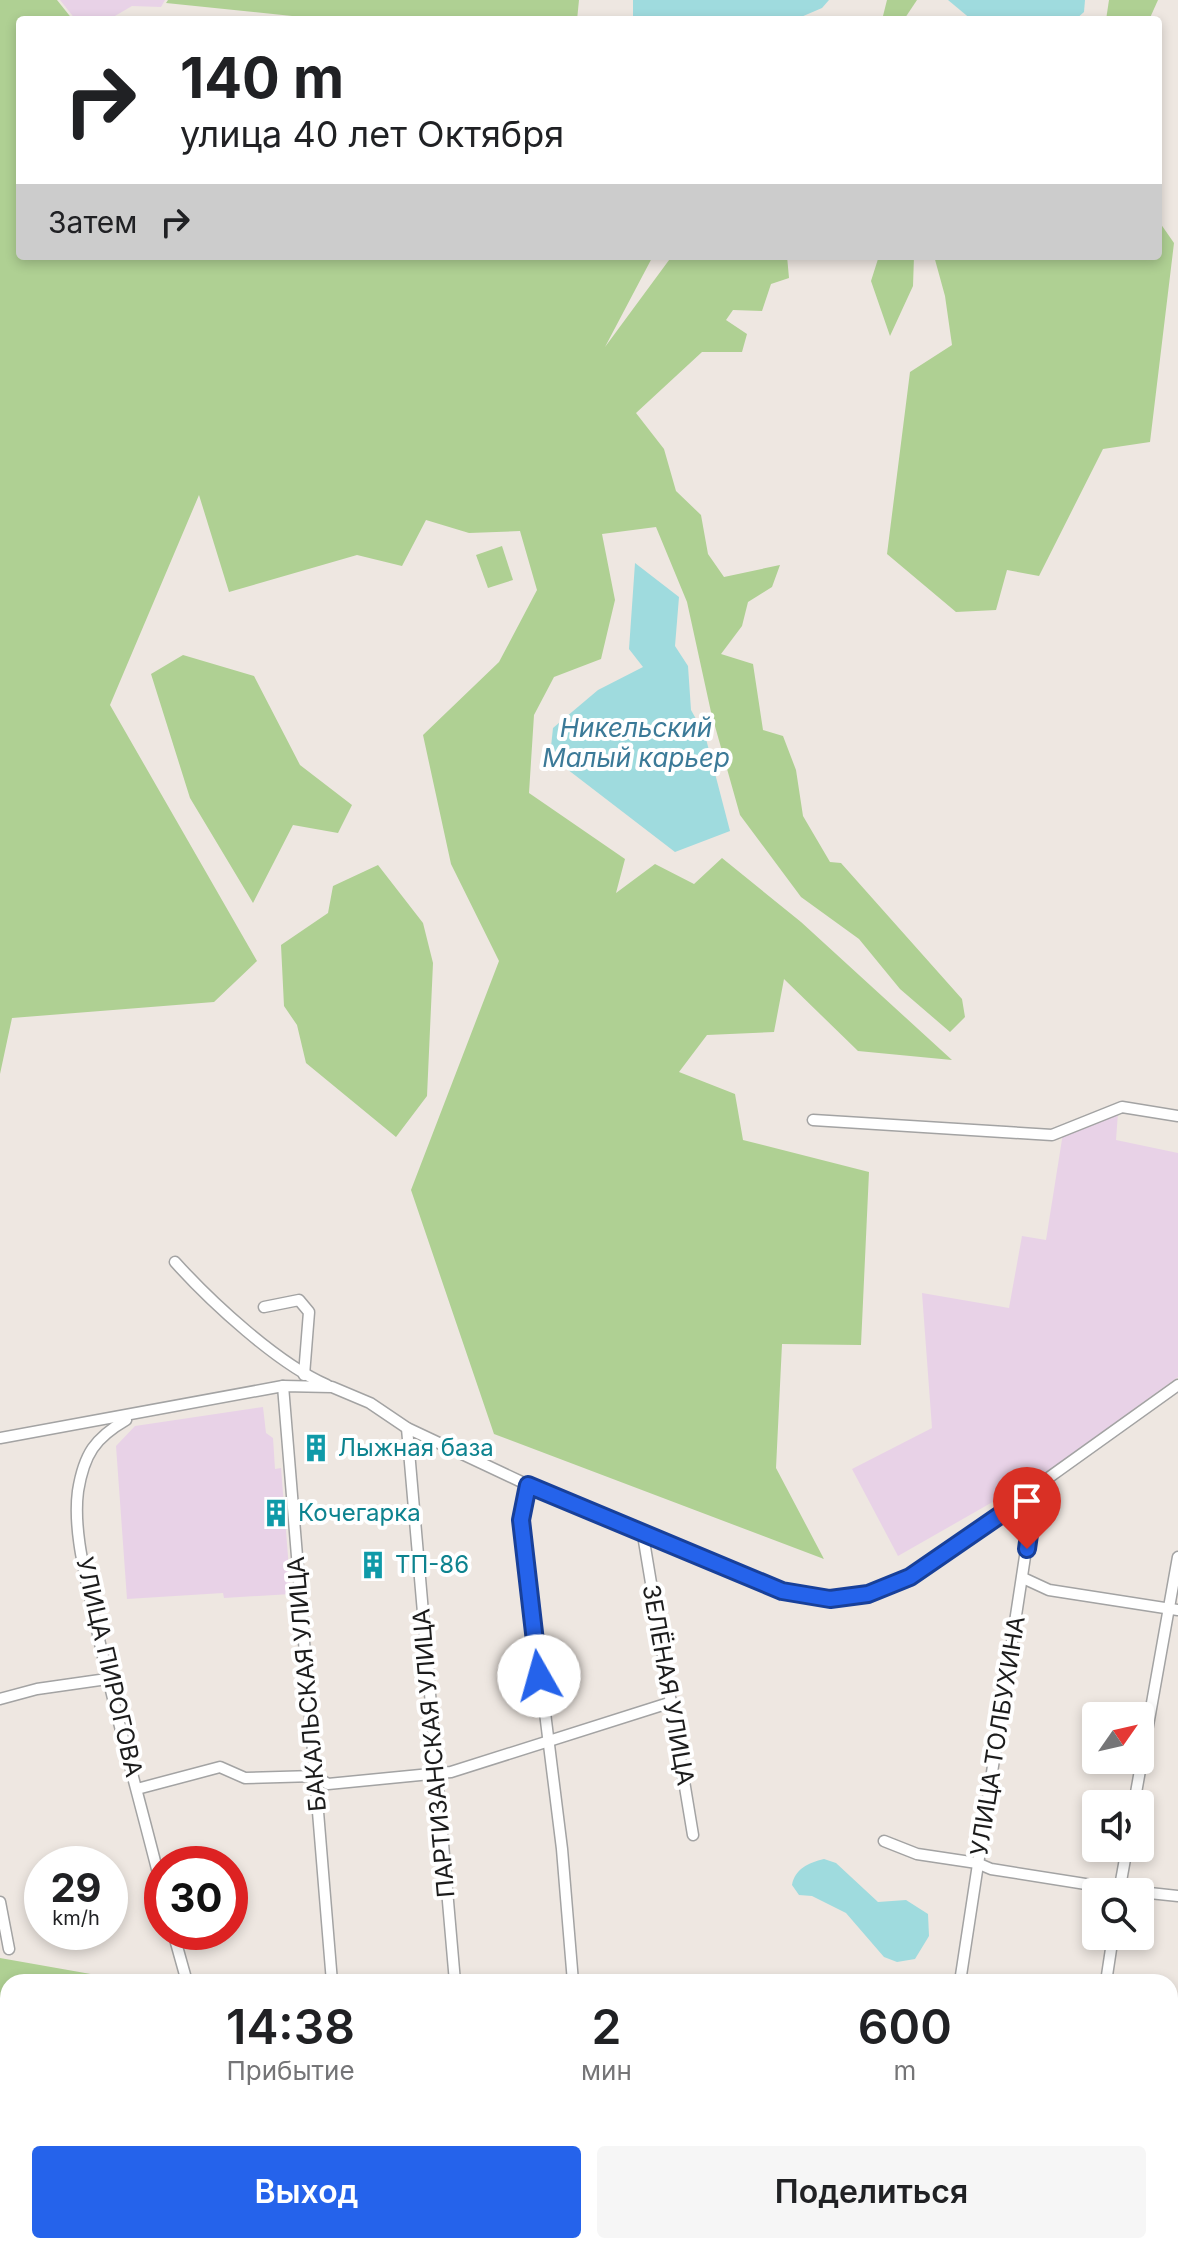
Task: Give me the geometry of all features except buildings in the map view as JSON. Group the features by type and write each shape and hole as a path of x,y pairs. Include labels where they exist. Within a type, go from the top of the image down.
{"street":[{"path":"813,1120 1052,1135 1122,1107 1178,1116"},
{"path":"175,1262 203,1293 304,1375 370,1403 407,1428 643,1535 782,1591 819,1598 868,1594 910,1577 1035,1491 1178,1385"},
{"path":"264,1307 299,1300 309,1312 304,1375"},
{"path":"0,1438 132,1417 283,1386 332,1387"},
{"name":"БАКАЛЬСКАЯ УЛИЦА","path":"283,1386 331,1974"},
{"name":"УЛИЦА ПИРОГОВА","path":"132,1417 101,1434 87,1457 78,1493 82,1561 107,1679 151,1846"},
{"name":"ПАРТИЗАНСКАЯ УЛИЦА","path":"407,1428 454,1974"},
{"path":"528,1485 521,1520 572,1974"},
{"name":"УЛИЦА ТОЛБУХИНА","path":"961,1974 1035,1491"},
{"name":"ЗЕЛЁНАЯ УЛИЦА","path":"643,1535 693,1835"},
{"path":"1137,1790 1174,1609 1178,1557"},
{"path":"1023,1578 1049,1590 1174,1609"},
{"path":"0,1699 37,1689 107,1679"},
{"path":"137,1789 220,1767 245,1778 315,1776 328,1784 437,1775 672,1702"},
{"path":"884,1841 917,1854 1082,1885"},
{"path":"1154,1894 1178,1896"},
{"path":"0,1902 9,1949"},
{"path":"177,1950 184,1974"},
{"path":"1107,1974 1111,1950"},
{"path":"178,1974 179,1958"}],"shaded area":[{"path":"60,0 165,0 161,7 132,6 115,16 73,16"},
{"path":"1102,1111 1118,1113 1116,1140 1178,1153 1178,1377 1054,1467 898,1556 852,1469 932,1428 922,1293 1009,1308 1022,1236 1046,1240 1063,1133 1091,1125"},
{"path":"263,1407 266,1433 273,1438 275,1469 281,1468 291,1594 224,1598 223,1593 127,1599 116,1446 135,1426"}],"green space":[{"path":"0,0 57,0 70,16 16,16 16,260 651,260 605,347 669,260 787,260 789,278 771,284 762,311 733,310 726,320 747,334 742,352 702,352 636,413 664,449 676,491 701,515 708,554 724,577 780,565 772,587 748,602 742,626 721,654 753,664 763,730 783,736 796,770 803,816 830,862 841,863 962,999 965,1017 950,1032 900,989 859,939 801,897 740,815 711,712 687,602 656,527 602,534 615,600 601,659 554,677 534,715 529,793 625,859 616,893 655,864 694,884 722,858 801,922 952,1060 858,1051 784,979 774,1032 707,1035 679,1072 735,1094 743,1140 869,1172 861,1345 782,1344 776,1468 824,1559 494,1434 411,1190 499,961 451,864 423,735 499,662 537,590 520,531 469,533 426,520 402,566 357,555 229,592 199,495 110,705 257,961 214,1002 12,1018 0,1074"},
{"path":"168,0 579,0 577,16 291,16 166,3"},
{"path":"887,0 917,0 906,16 883,16"},
{"path":"1109,0 1158,0 1151,16 1107,16"},
{"path":"1162,226 1174,243 1150,442 1103,449 1039,576 1007,570 996,610 956,612 887,554 910,372 952,345 945,296 935,260 1162,260"},
{"path":"878,260 914,260 913,286 890,336 871,281"},
{"path":"502,546 513,580 488,588 476,555"},
{"path":"183,655 254,676 300,765 352,805 338,833 293,825 253,903 190,798 151,674"},
{"path":"378,865 423,923 433,963 427,1096 396,1137 306,1063 297,1025 284,1006 281,945 328,913 333,886"},
{"path":"0,1958 91,1974 0,1974"}],"water":[{"path":"633,0 829,0 822,8 803,16 633,16"},
{"path":"948,0 1085,0 1084,12 1080,16 967,16"},
{"name":"Никельский Малый карьер","path":"635,563 679,597 675,646 688,666 691,710 705,735 730,831 675,852 550,756 553,728 598,690 643,667 629,649"},
{"path":"824,1859 836,1863 878,1902 906,1900 928,1914 929,1936 915,1959 897,1962 884,1957 846,1913 812,1896 799,1895 792,1885 796,1875 808,1865"}],"place":[{"name":"Лыжная база","path":"316,1448"},
{"name":"Кочегарка","path":"276,1513"},
{"name":"ТП-86","path":"373,1565"}],"route":[{"path":"539,1676 521,1520 528,1485 782,1591 819,1598 868,1594 910,1577 1035,1491 1027,1549"}]}
